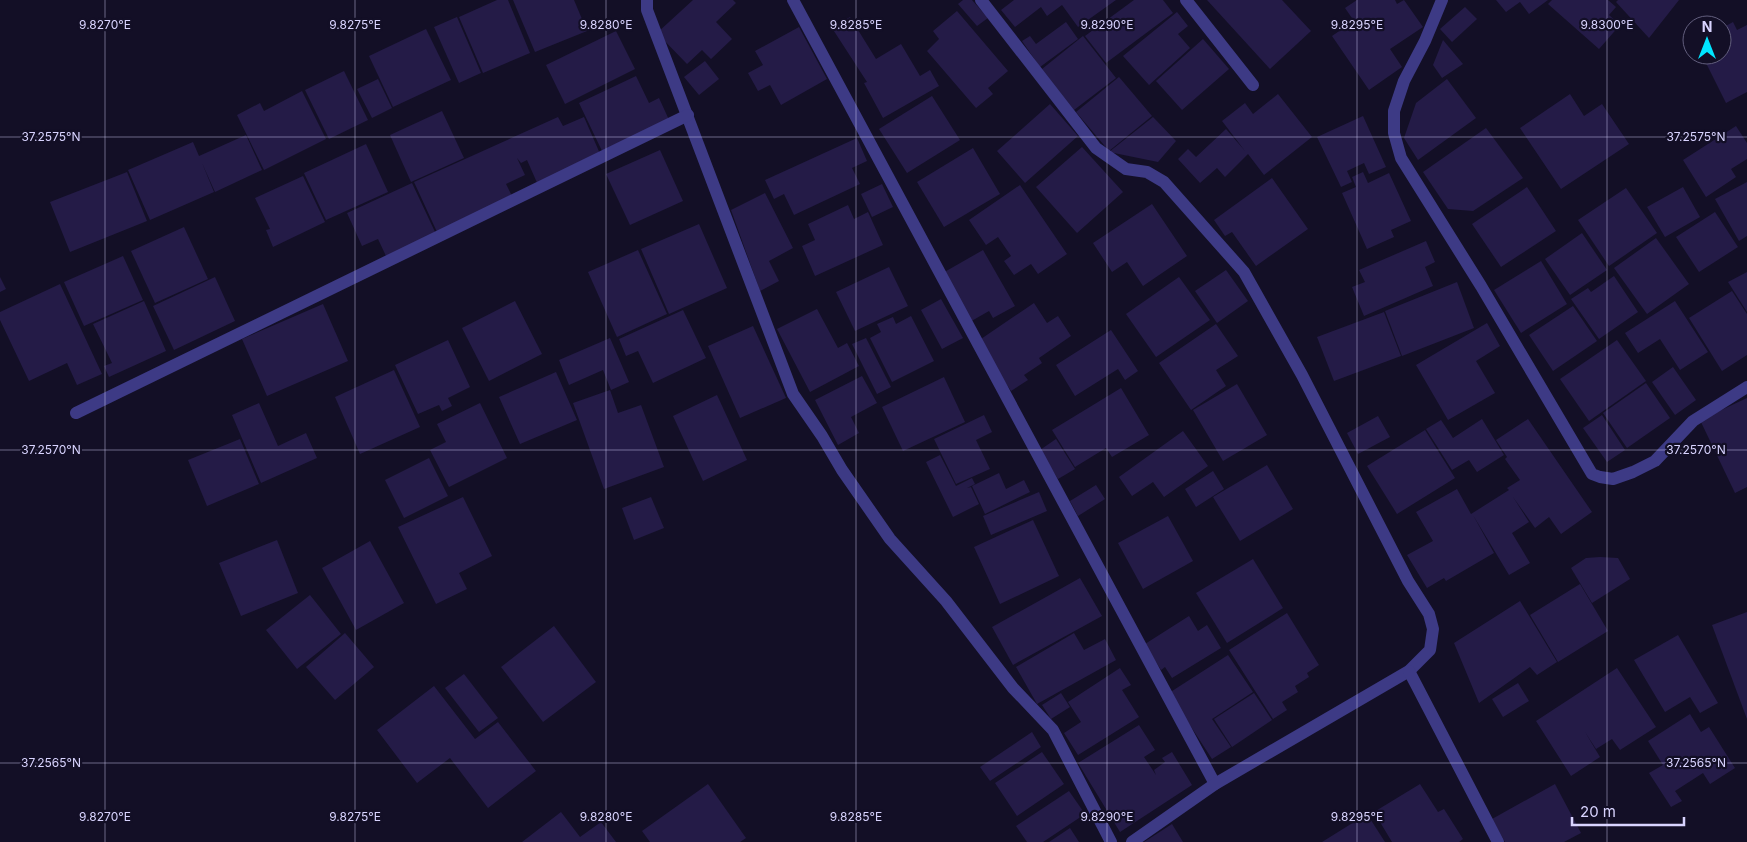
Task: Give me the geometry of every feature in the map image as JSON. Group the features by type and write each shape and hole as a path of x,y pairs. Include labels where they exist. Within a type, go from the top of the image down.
{"street":[{"path":"647,0 647,10 792,394 890,539 946,601 1013,688 1053,730 1111,842"},
{"path":"792,0 1215,784"},
{"path":"981,0 1096,148 1126,169 1147,172 1164,182 1244,272 1302,375 1408,581 1428,614 1432,629 1430,650 1410,671 1215,784 1132,842"},
{"path":"1186,0 1253,85"},
{"path":"1442,0 1425,41 1404,81 1394,112 1394,133 1401,158 1481,286 1592,474 1613,479 1655,461 1693,421 1747,388"},
{"path":"76,413 688,115"},
{"path":"1410,671 1498,842"}],"building":[{"path":"497,0 508,0 530,53 483,73 459,17"},
{"path":"513,0 574,0 587,31 535,52"},
{"path":"693,0 733,0 736,3 716,22 732,39 711,59 702,50 687,64 657,33"},
{"path":"963,0 972,0 988,18 977,26 958,4"},
{"path":"1014,0 1116,0 1078,27 1062,5 1047,16 1041,7 1015,27 1001,10"},
{"path":"1134,0 1163,0 1173,13 1106,63 1085,36"},
{"path":"1207,0 1282,0 1311,31 1270,69"},
{"path":"1357,0 1395,0 1397,4 1404,0 1423,27 1390,49 1402,67 1369,90 1332,36 1354,21 1345,8"},
{"path":"1496,0 1548,0 1529,14 1520,2 1506,12"},
{"path":"1552,0 1608,0 1616,7 1609,15 1620,25 1599,49 1548,4"},
{"path":"1618,0 1679,0 1649,38 1616,2"},
{"path":"1465,7 1477,19 1452,42 1440,29"},
{"path":"957,11 1008,71 988,88 993,94 976,108 927,51 939,39 933,31"},
{"path":"1177,12 1188,26 1178,34 1190,48 1149,85 1123,56"},
{"path":"457,17 481,73 459,83 434,27"},
{"path":"850,17 876,59 901,44 920,76 930,70 939,86 883,118 864,83 867,82 832,28"},
{"path":"1066,22 1078,39 1040,67 1022,41 1030,36 1036,44"},
{"path":"1732,23 1737,30 1747,25 1747,92 1726,103 1707,65 1732,65"},
{"path":"799,27 827,79 781,105 770,85 758,91 748,73 763,65 755,51"},
{"path":"426,29 451,80 393,107 369,56"},
{"path":"616,31 635,69 565,104 546,65"},
{"path":"1083,36 1116,78 1074,110 1042,69"},
{"path":"1203,39 1229,69 1182,110 1156,81"},
{"path":"1443,40 1463,64 1442,78 1433,65"},
{"path":"705,61 719,79 699,95 684,77"},
{"path":"344,71 368,120 329,139 305,90"},
{"path":"636,76 649,103 659,98 670,122 603,153 579,103"},
{"path":"1119,77 1152,116 1109,151 1076,112"},
{"path":"378,79 392,108 372,118 357,89"},
{"path":"1447,79 1476,118 1418,160 1404,138 1416,103"},
{"path":"302,91 326,139 264,170 237,115 260,103 264,111"},
{"path":"1278,94 1312,137 1264,175 1248,154 1225,177 1217,168 1200,183 1178,159 1188,149 1196,157 1226,129 1245,151 1222,121 1245,103 1253,114"},
{"path":"1570,94 1584,116 1602,104 1629,144 1561,189 1520,128"},
{"path":"932,96 960,140 907,173 879,129"},
{"path":"1050,104 1078,136 1025,183 997,151"},
{"path":"442,111 464,158 411,182 390,135"},
{"path":"1363,116 1386,167 1369,174 1364,163 1347,171 1352,182 1341,187 1317,137"},
{"path":"558,117 563,126 584,117 601,156 538,185 527,160 521,163 517,158 525,175 506,184 513,198 437,232 414,182"},
{"path":"1153,117 1176,141 1158,162 1109,152"},
{"path":"1736,126 1747,143 1747,159 1731,169 1736,177 1706,197 1683,160"},
{"path":"1486,128 1523,178 1473,211 1448,209 1423,172"},
{"path":"246,135 262,170 215,192 202,163 214,192 150,220 128,170 193,142 199,156"},
{"path":"857,138 867,161 852,168 860,184 794,215 784,194 774,199 765,180"},
{"path":"366,144 388,192 326,220 304,173"},
{"path":"1082,147 1123,192 1077,233 1036,187"},
{"path":"973,148 1000,194 944,227 917,182"},
{"path":"660,150 683,201 630,225 606,174"},
{"path":"127,172 147,221 70,252 50,202"},
{"path":"1363,172 1368,183 1389,173 1411,221 1391,230 1394,237 1367,249 1342,193 1356,187 1352,177"},
{"path":"303,176 325,222 273,247 266,230 270,229 255,198"},
{"path":"1272,178 1308,229 1256,266 1232,232 1225,236 1214,220"},
{"path":"1747,182 1747,236 1739,241 1715,199"},
{"path":"412,183 436,234 386,256 378,239 362,246 347,213"},
{"path":"882,184 893,207 872,217 861,194"},
{"path":"1020,185 1067,254 1038,274 1031,264 1014,275 1004,261 1011,256 998,237 986,245 969,220"},
{"path":"1527,187 1556,231 1501,267 1472,224"},
{"path":"1683,187 1700,217 1665,237 1647,207"},
{"path":"1626,188 1657,233 1609,266 1578,220"},
{"path":"765,193 793,248 769,261 779,281 760,291 731,210"},
{"path":"1152,204 1187,256 1143,286 1127,262 1112,272 1093,243"},
{"path":"848,205 854,219 868,212 883,245 815,276 802,246 815,240 808,224"},
{"path":"1715,212 1738,247 1699,272 1676,237"},
{"path":"699,224 727,288 669,314 641,249"},
{"path":"184,227 208,279 155,303 131,251"},
{"path":"1582,233 1607,270 1570,295 1545,259"},
{"path":"1656,238 1689,284 1647,314 1614,268"},
{"path":"1426,241 1435,262 1425,267 1433,286 1364,316 1352,287 1365,282 1359,270"},
{"path":"638,250 667,314 617,337 588,272"},
{"path":"983,250 1015,306 993,318 989,311 968,323 941,274"},
{"path":"123,256 143,300 84,326 64,282"},
{"path":"1541,261 1567,304 1521,333 1494,290"},
{"path":"889,267 908,306 855,331 836,292"},
{"path":"1226,270 1248,301 1217,323 1195,291"},
{"path":"1747,272 1747,312 1728,282"},
{"path":"1614,276 1638,312 1599,339 1571,299 1588,288 1591,292"},
{"path":"0,277 6,289 0,292"},
{"path":"215,277 235,321 174,350 153,306"},
{"path":"1179,277 1210,320 1156,357 1126,314"},
{"path":"1457,282 1474,328 1402,356 1385,311"},
{"path":"60,284 102,374 77,385 67,363 29,381 0,320 0,312"},
{"path":"1732,291 1747,314 1747,355 1722,371 1689,318"},
{"path":"941,299 963,338 942,349 921,310"},
{"path":"144,301 166,351 109,377 104,366 112,363 93,324"},
{"path":"515,301 542,354 489,381 462,328"},
{"path":"1675,301 1708,352 1680,370 1660,339 1638,353 1625,333"},
{"path":"1034,303 1047,323 1058,316 1071,336 1039,358 1042,363 1024,375 1028,380 1011,391 978,341"},
{"path":"323,304 348,361 267,396 242,339"},
{"path":"1573,306 1597,341 1553,371 1529,335"},
{"path":"817,309 838,348 847,343 859,366 810,392 777,329"},
{"path":"683,310 706,358 653,383 638,351 626,356 619,339"},
{"path":"1384,312 1401,356 1334,381 1317,337"},
{"path":"911,316 934,361 892,382 870,338 881,332 877,324 893,317 896,324"},
{"path":"1487,323 1500,346 1476,361 1495,393 1448,420 1416,365"},
{"path":"1216,324 1238,356 1216,370 1226,386 1191,410 1159,363"},
{"path":"753,326 786,398 740,418 708,346"},
{"path":"1111,330 1138,371 1125,380 1118,369 1075,396 1056,365"},
{"path":"610,338 629,382 611,390 603,370 569,385 559,360"},
{"path":"866,338 891,387 877,394 852,344"},
{"path":"448,340 470,387 448,398 452,406 442,411 439,405 418,414 395,365"},
{"path":"1617,340 1646,381 1589,421 1560,379"},
{"path":"1673,367 1696,400 1675,415 1652,382"},
{"path":"394,370 420,427 360,454 335,397"},
{"path":"556,372 577,420 520,444 499,397"},
{"path":"862,376 877,403 851,417 859,433 838,445 815,400"},
{"path":"944,377 965,422 903,451 882,407"},
{"path":"1646,383 1670,418 1627,448 1603,413"},
{"path":"1237,384 1267,435 1223,461 1193,410"},
{"path":"1121,388 1149,435 1112,457 1106,448 1075,467 1052,430"},
{"path":"610,390 618,413 641,405 664,467 604,489 573,403"},
{"path":"717,395 747,460 703,481 673,416"},
{"path":"1747,398 1747,487 1735,493 1700,420"},
{"path":"259,403 278,446 306,433 317,458 261,483 232,415"},
{"path":"480,403 507,458 449,487 430,450 446,442 437,424"},
{"path":"984,415 992,432 976,440 990,469 956,484 934,439"},
{"path":"1602,415 1625,450 1607,462 1583,428"},
{"path":"1378,416 1390,437 1358,454 1347,433"},
{"path":"1482,419 1504,455 1477,472 1469,460 1452,470 1426,429 1441,420 1453,438"},
{"path":"1528,419 1592,512 1561,534 1549,517 1535,528 1513,497 1529,522 1512,533 1530,563 1509,575 1473,515 1494,553 1446,581 1444,578 1427,588 1407,555 1433,541 1416,512 1457,489 1471,514 1509,490 1507,488 1520,480 1505,459 1507,457 1496,440"},
{"path":"1425,430 1455,478 1397,514 1367,466"},
{"path":"1183,431 1208,466 1164,497 1153,482 1132,496 1119,477"},
{"path":"240,439 259,484 207,506 188,460"},
{"path":"1056,439 1075,469 1058,479 1040,450"},
{"path":"940,455 956,486 972,478 975,484 967,488 971,487 979,504 953,517 926,462"},
{"path":"429,458 448,496 404,518 385,480"},
{"path":"1267,465 1293,509 1240,541 1213,497"},
{"path":"1213,471 1224,489 1196,507 1185,489"},
{"path":"999,473 1006,489 1024,480 1030,492 985,514 972,486"},
{"path":"1096,485 1105,499 1078,516 1070,501"},
{"path":"1039,492 1047,511 991,535 983,516"},
{"path":"463,497 492,556 459,573 467,589 436,604 398,527"},
{"path":"651,497 664,528 634,540 622,508"},
{"path":"1168,516 1193,561 1143,589 1118,543"},
{"path":"1033,520 1059,576 1000,604 974,547"},
{"path":"277,540 298,593 241,616 219,563"},
{"path":"370,541 404,603 356,630 322,568"},
{"path":"1586,558 1618,558 1630,579 1592,603 1571,568"},
{"path":"1253,559 1283,608 1227,643 1196,593"},
{"path":"1080,578 1102,616 1013,665 992,627"},
{"path":"1580,584 1608,631 1558,662 1530,615"},
{"path":"310,595 341,634 297,669 266,630"},
{"path":"1520,601 1557,662 1537,675 1530,667 1479,703 1454,643"},
{"path":"1747,612 1747,719 1712,625"},
{"path":"1287,613 1319,665 1307,673 1309,677 1295,686 1298,692 1282,702 1287,710 1273,719 1229,650"},
{"path":"1189,616 1198,631 1207,625 1221,648 1172,678 1165,667 1161,670 1145,644"},
{"path":"554,626 596,682 543,722 501,667"},
{"path":"345,633 374,667 335,700 306,667"},
{"path":"1074,633 1084,650 1105,639 1116,660 1037,704 1016,667"},
{"path":"1678,635 1718,703 1700,713 1690,697 1665,712 1634,660"},
{"path":"1228,655 1253,692 1212,719 1231,747 1212,759 1169,693"},
{"path":"1120,668 1131,685 1122,690 1139,717 1078,755 1064,733 1081,722 1068,702"},
{"path":"1617,668 1656,727 1620,750 1612,739 1596,749 1585,732 1600,757 1571,776 1536,721"},
{"path":"464,674 498,718 479,732 445,688"},
{"path":"1518,683 1529,701 1503,717 1492,699"},
{"path":"434,686 475,739 498,722 536,771 488,808 450,758 417,783 377,730"},
{"path":"1061,693 1070,707 1051,719 1042,705"},
{"path":"1254,693 1272,720 1232,747 1214,719"},
{"path":"1690,714 1701,732 1709,727 1735,768 1710,784 1703,773 1675,791 1682,801 1671,807 1649,773 1663,765 1648,741"},
{"path":"1139,725 1155,750 1144,757 1156,775 1154,770 1165,762 1162,758 1172,752 1192,785 1120,832 1078,763"},
{"path":"1032,732 1041,747 990,781 980,767"},
{"path":"1042,752 1064,784 1017,816 995,783"},
{"path":"708,784 746,838 740,842 650,842 642,831"},
{"path":"1420,784 1438,812 1444,809 1463,839 1459,842 1392,842 1374,812"},
{"path":"1555,784 1581,833 1564,842 1505,842 1492,819"},
{"path":"1069,791 1085,814 1043,842 1027,842 1016,826"},
{"path":"561,812 580,837 601,822 616,842 522,842"},
{"path":"1367,814 1385,842 1322,842"},
{"path":"1172,824 1183,842 1144,842"},
{"path":"1070,828 1079,842 1049,842"}]}
